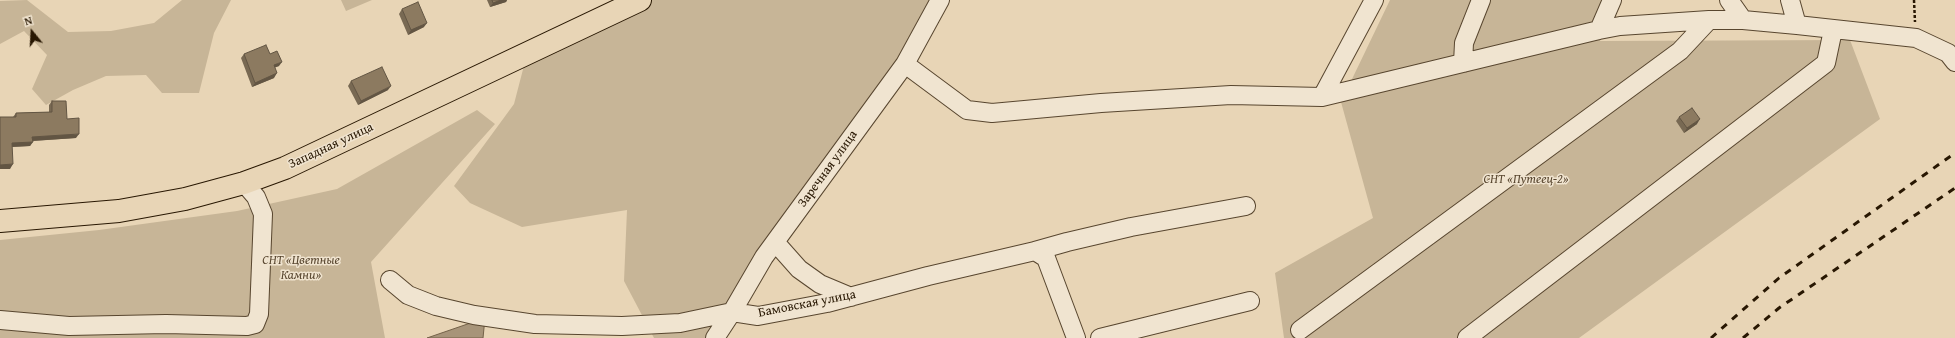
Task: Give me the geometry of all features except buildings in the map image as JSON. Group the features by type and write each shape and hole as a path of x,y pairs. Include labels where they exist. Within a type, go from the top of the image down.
{"main road":[{"name":"Западная улица","path":"0,221 119,211 185,199 244,183 284,168 640,0"}],"street":[{"name":"Заречная улица","path":"715,338 775,242 905,64 940,0"},
{"path":"1322,98 1374,0"},
{"path":"1462,63 1464,43 1481,0"},
{"path":"1599,30 1612,0"},
{"path":"1729,0 1743,20"},
{"path":"1790,0 1797,25"},
{"path":"905,64 967,110 992,113 1101,103 1231,95 1322,98 1599,30 1620,26 1709,20 1743,20 1916,38 1948,53 1955,62"},
{"path":"1300,330 1674,56 1709,20"},
{"path":"1467,338 1826,63 1833,30"},
{"path":"0,320 69,326 166,324 247,326 255,324 259,314 263,214 256,197 244,183"},
{"name":"Бамовская улица","path":"390,280 408,295 436,306 474,315 535,324 622,326 680,323 732,312 758,316 851,297 1131,227 1246,206"},
{"path":"775,242 800,269 820,284 851,297"},
{"path":"1035,252 1046,258 1076,338"},
{"path":"1100,338 1250,301"}],"path":[{"path":"1914,0 1916,38"}],"green space":[{"path":"27,0 68,32 111,31 154,23 182,0 231,0 214,33 199,93 162,93 146,75 106,76 73,90 46,105 32,89 47,55 24,31 0,44 0,1"},
{"path":"341,0 372,0 346,11"},
{"path":"640,0 940,0 715,338 654,338 624,281 627,210 522,227 470,203 454,186 514,104 527,54"},
{"name":"СНТ «Путеец-2»","path":"1390,0 1619,0 1600,41 1850,40 1880,119 1579,338 1284,338 1275,273 1373,218 1341,102"},
{"name":"СНТ «Цветные Камни»","path":"477,110 495,124 371,262 385,338 0,338 0,240 99,230 237,211 337,189"}],"shaded area":[{"path":"485,318 483,338 427,338"}],"railway":[{"path":"1711,338 1779,278 1955,153"},
{"path":"1743,338 1779,308 1955,188"}]}
